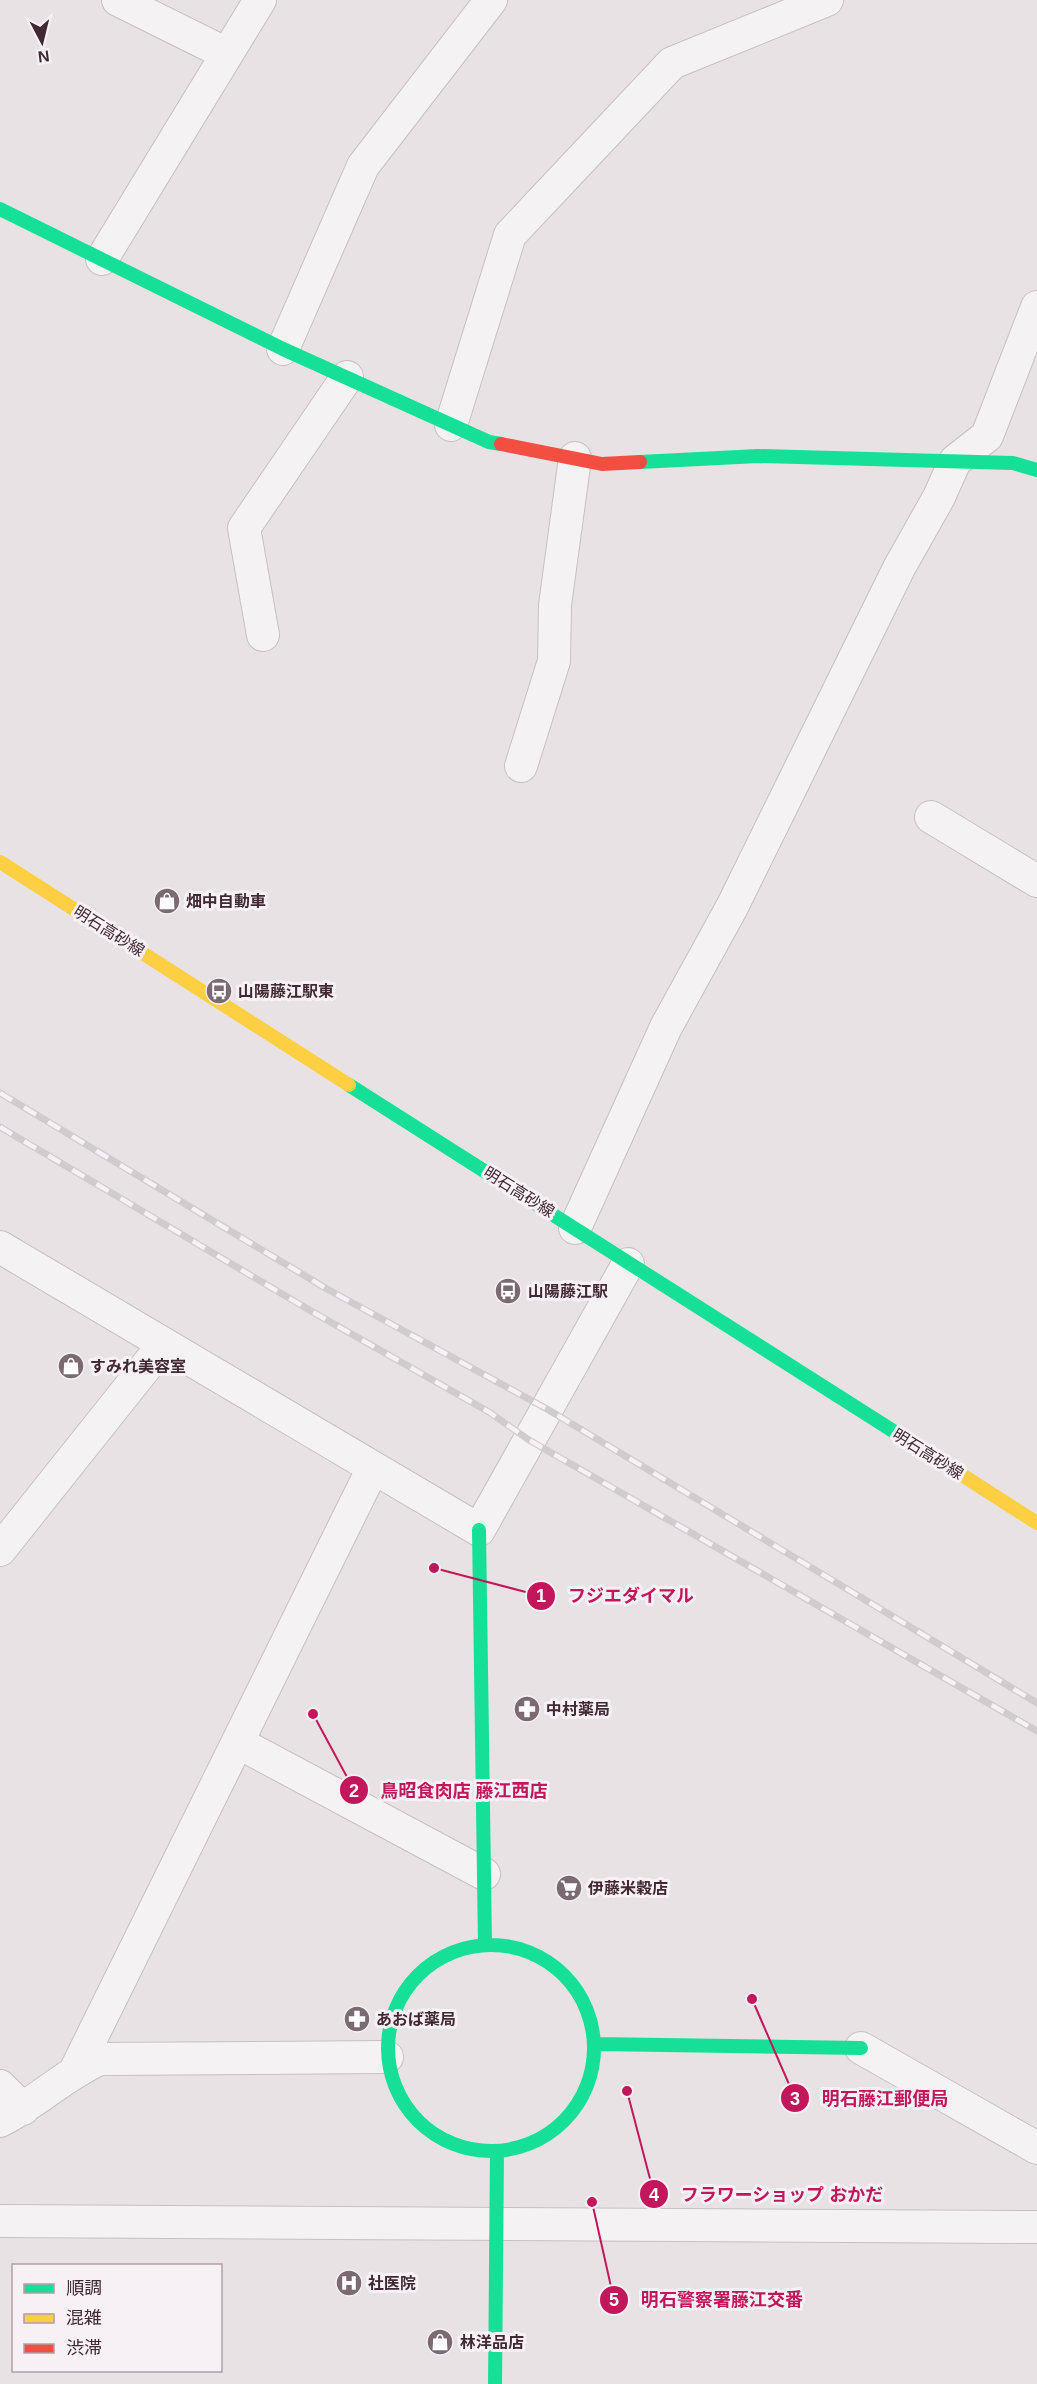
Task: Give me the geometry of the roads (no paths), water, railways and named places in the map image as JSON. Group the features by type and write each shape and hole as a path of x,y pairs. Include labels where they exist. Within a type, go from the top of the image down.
{"street":[{"path":"118,0 227,54"},
{"path":"102,259 260,0"},
{"path":"283,349 363,166 491,0"},
{"path":"451,425 510,235 672,63 827,0"},
{"path":"0,209 283,349 489,442 602,464 758,456 1013,463 1037,470"},
{"path":"575,1228 666,1028 732,907 899,568 939,497 955,461 987,436 1037,307"},
{"path":"263,635 244,528 346,377"},
{"path":"521,766 554,661 555,605 575,458"},
{"path":"931,817 1037,881"},
{"name":"明石高砂線","path":"0,862 1037,1523"},
{"path":"0,1247 479,1530"},
{"path":"485,1945 479,1530 628,1264"},
{"path":"0,1550 164,1344"},
{"path":"76,2069 373,1468"},
{"path":"238,1743 484,1874"},
{"path":"485,1945 518,1948 548,1961 573,1983 589,2012 596,2044 592,2076 579,2105 557,2129 529,2145 497,2152 465,2149 436,2136 411,2116 395,2088 387,2057 390,2024 402,1994 424,1969 434,1963 453,1952 485,1945"},
{"path":"596,2044 861,2048 1037,2148"},
{"path":"0,2086 12,2115 76,2069 100,2059 387,2057"},
{"path":"495,2384 497,2152"},
{"path":"0,2221 1037,2227"}],"railway":[{"path":"0,1093 327,1289 547,1409 1037,1703"},
{"path":"0,1127 311,1311 489,1412 529,1440 1037,1731"}],"place":[{"name":"畑中自動車","path":"167,901"},
{"name":"山陽藤江駅東","path":"219,991"},
{"name":"山陽藤江駅","path":"508,1291"},
{"name":"すみれ美容室","path":"71,1366"},
{"name":"フジエダイマル","path":"434,1568"},
{"name":"中村薬局","path":"527,1709"},
{"name":"鳥昭食肉店 藤江西店","path":"313,1714"},
{"name":"伊藤米穀店","path":"569,1888"},
{"name":"明石藤江郵便局","path":"752,1999"},
{"name":"あおば薬局","path":"357,2019"},
{"name":"フラワーショップ おかだ","path":"627,2091"},
{"name":"明石警察署藤江交番","path":"592,2202"},
{"name":"社医院","path":"349,2283"},
{"name":"林洋品店","path":"440,2342"}]}
